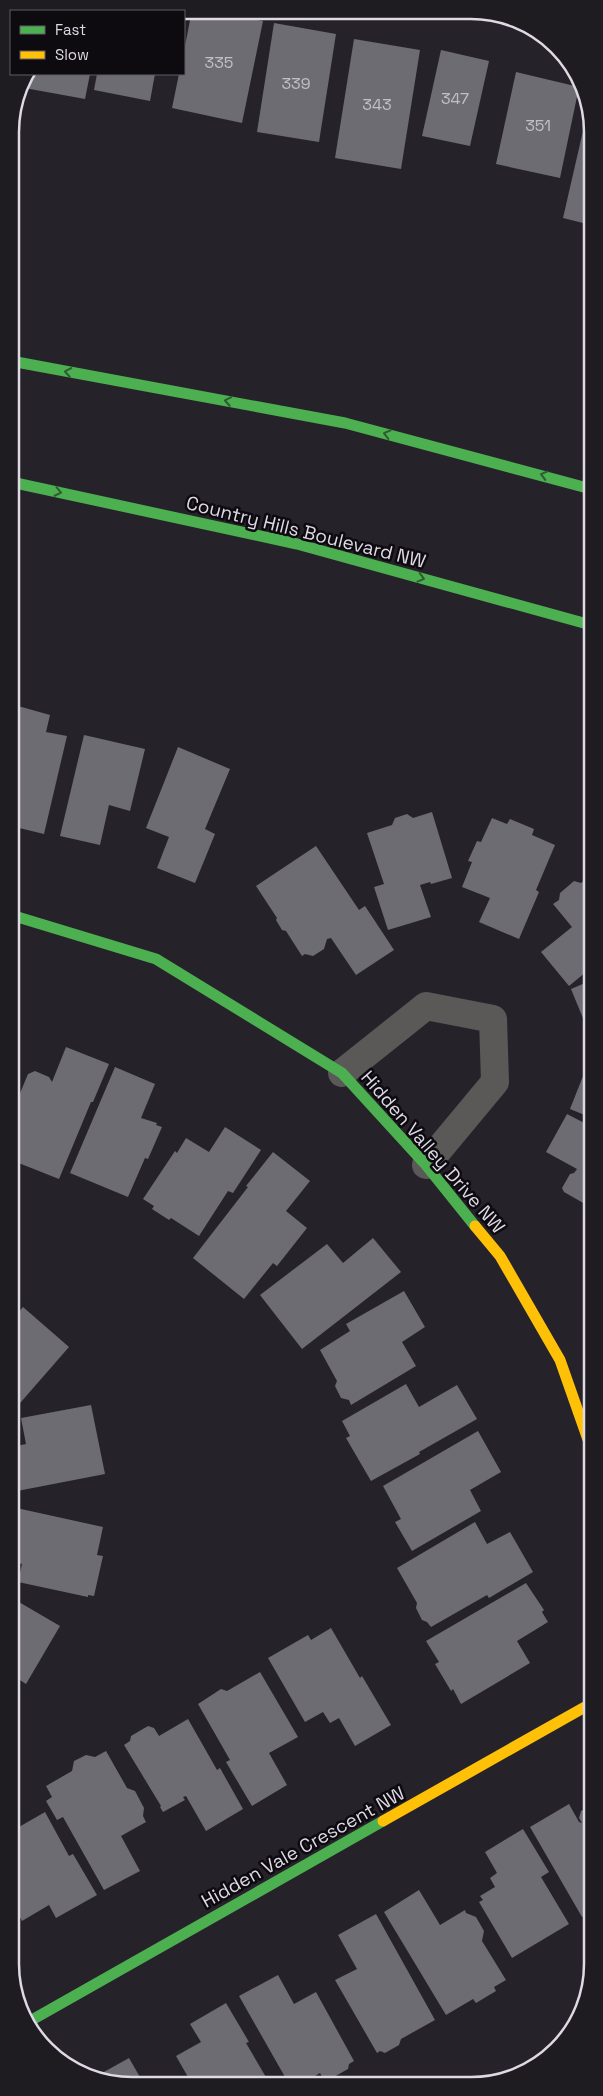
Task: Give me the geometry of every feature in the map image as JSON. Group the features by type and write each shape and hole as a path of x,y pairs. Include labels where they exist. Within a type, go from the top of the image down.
{"street":[{"path":"19,363 345,423 584,487"},
{"name":"Country Hills Boulevard NW","path":"19,484 298,544 584,623"},
{"name":"Hidden Valley Drive NW","path":"19,917 156,958 342,1073 426,1166 500,1256 560,1360 584,1429"},
{"path":"342,1073 426,1006 493,1018 495,1082 426,1166"},
{"name":"Hidden Vale Crescent NW","path":"33,2019 584,1709"}],"building":[{"path":"190,19 253,19 263,21 242,123 172,108 179,75 185,75 185,46"},
{"path":"274,23 336,34 319,142 257,132"},
{"path":"354,39 420,50 401,169 335,158"},
{"path":"441,50 489,61 470,146 422,136"},
{"path":"516,72 575,86 578,94 560,178 496,164"},
{"path":"34,75 90,75 85,99 27,88"},
{"path":"97,75 155,75 150,101 94,90"},
{"path":"584,126 584,223 563,218"},
{"path":"19,706 50,715 46,732 67,736 44,834 19,828"},
{"path":"84,735 145,749 130,811 109,805 100,845 60,836"},
{"path":"178,747 230,769 205,829 215,834 195,883 157,868 169,837 146,828"},
{"path":"432,812 452,878 420,885 431,917 388,930 374,887 384,884 367,833 392,825 395,818 407,814 413,818"},
{"path":"492,818 507,824 510,819 534,829 532,835 555,845 536,890 539,892 519,939 479,922 490,898 462,887 472,862 468,861 477,841 481,842"},
{"path":"316,846 359,910 365,906 394,950 356,975 331,938 327,939 324,949 313,956 305,954 302,956 286,931 282,930 276,920 277,918 256,886"},
{"path":"574,881 581,883 584,881 584,974 569,986 541,952 572,927 553,904 559,900 560,893"},
{"path":"584,983 584,1021 571,989"},
{"path":"66,1047 109,1064 59,1179 19,1163 19,1096 28,1074 35,1071 49,1077 52,1082"},
{"path":"115,1067 155,1084 141,1118 157,1123 156,1125 162,1127 148,1159 145,1158 128,1197 70,1173"},
{"path":"584,1074 584,1115 570,1109"},
{"path":"567,1114 584,1123 584,1203 564,1192 562,1188 570,1174 574,1173 577,1169 546,1152"},
{"path":"225,1127 261,1150 233,1193 228,1191 199,1236 171,1218 169,1220 152,1209 154,1206 143,1199 175,1151 177,1153 186,1138 209,1152"},
{"path":"273,1152 310,1181 286,1211 307,1228 277,1266 273,1263 244,1299 193,1258"},
{"path":"373,1238 401,1272 302,1349 260,1295 327,1244 343,1263"},
{"path":"404,1291 425,1327 402,1342 416,1366 351,1405 349,1400 341,1398 335,1386 337,1381 320,1350 350,1331 346,1324"},
{"path":"23,1307 69,1347 19,1404 19,1312"},
{"path":"406,1384 419,1407 457,1385 477,1419 371,1481 346,1438 350,1436 342,1421"},
{"path":"91,1405 105,1474 19,1491 19,1446 26,1444 21,1418"},
{"path":"478,1431 501,1472 470,1490 481,1511 412,1551 395,1522 401,1519 383,1486"},
{"path":"19,1509 103,1527 97,1555 103,1556 94,1596 88,1595 88,1597 19,1582 22,1564 19,1563"},
{"path":"475,1522 487,1544 510,1532 533,1572 489,1598 487,1595 431,1627 422,1620 416,1608 417,1603 397,1568"},
{"path":"526,1583 544,1610 542,1612 548,1622 517,1641 530,1663 461,1704 435,1664 439,1662 426,1641"},
{"path":"19,1602 60,1626 26,1684 19,1680"},
{"path":"331,1628 360,1678 362,1676 391,1725 355,1746 339,1718 330,1723 323,1712 305,1722 268,1658 308,1635 311,1640"},
{"path":"260,1672 298,1737 269,1753 287,1785 252,1806 226,1762 230,1760 198,1704 221,1689 227,1691"},
{"path":"188,1719 217,1770 220,1768 243,1809 206,1831 186,1796 183,1797 185,1800 163,1812 124,1745 130,1741 131,1736 148,1726 154,1728 159,1736"},
{"path":"106,1751 127,1788 135,1791 144,1808 143,1816 146,1822 121,1836 140,1871 104,1890 63,1817 57,1820 46,1801 52,1797 46,1786 72,1771 74,1761 86,1755 95,1757"},
{"path":"569,1804 579,1822 582,1823 579,1818 581,1811 584,1809 584,1916 582,1917 530,1827"},
{"path":"45,1812 69,1856 73,1854 97,1895 56,1918 49,1905 22,1921 19,1915 19,1827"},
{"path":"523,1829 549,1872 541,1877 569,1924 512,1958 479,1902 483,1900 480,1896 495,1887 490,1878 497,1873 485,1852"},
{"path":"419,1890 440,1925 465,1910 466,1913 476,1917 484,1931 482,1941 506,1980 494,1987 496,1991 476,2003 473,1999 446,2015 384,1912"},
{"path":"376,1914 435,2020 401,2039 399,2045 385,2053 380,2051 377,2053 335,1980 357,1969 338,1935"},
{"path":"278,1975 294,2004 316,1992 354,2061 349,2064 348,2069 334,2077 322,2077 320,2073 313,2077 285,2077 239,1996"},
{"path":"226,2003 249,2042 246,2043 266,2077 188,2077 176,2056 201,2042 190,2024"},
{"path":"129,2058 140,2077 117,2076 102,2073"}],"traffic: fast":[{"path":"19,362 345,423 584,487"},
{"path":"19,484 297,544 584,623"},
{"path":"19,917 156,959 342,1073 426,1165 475,1226"},
{"path":"33,2019 383,1821"}],"traffic: slow":[{"path":"475,1226 500,1256 560,1360 584,1428"},
{"path":"383,1821 584,1708"}]}
